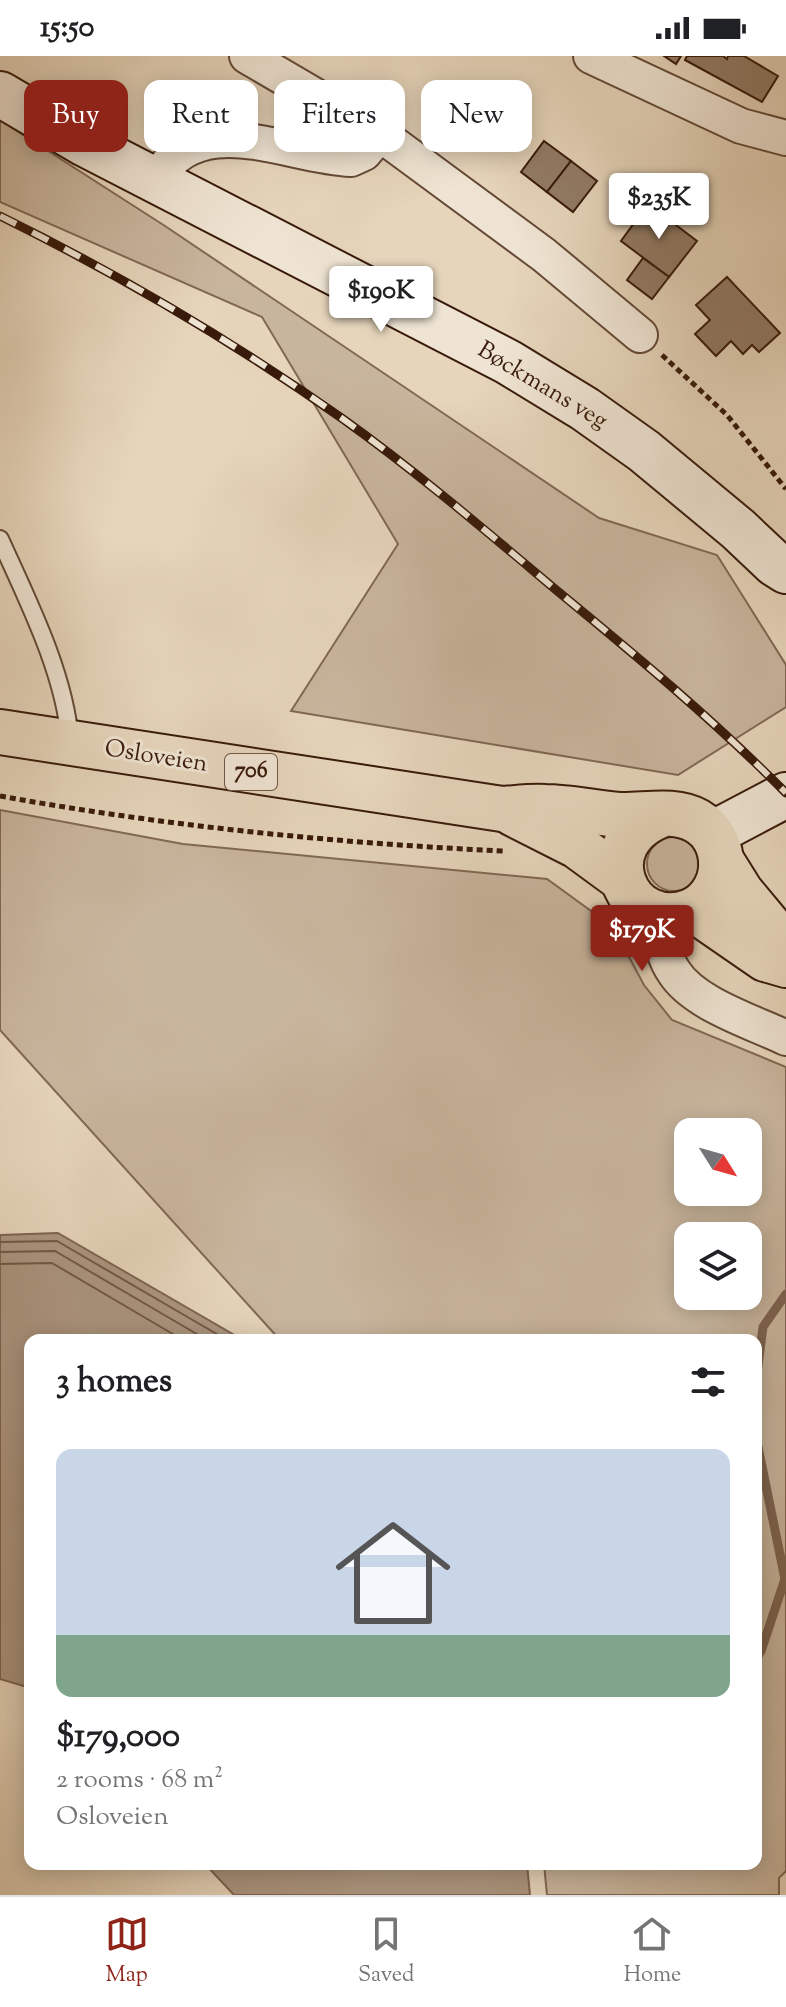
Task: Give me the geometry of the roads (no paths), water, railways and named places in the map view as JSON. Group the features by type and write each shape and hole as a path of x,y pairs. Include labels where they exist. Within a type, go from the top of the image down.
{"highway":[{"name":"Osloveien","path":"0,732 502,809 546,807 621,815 664,814"},
{"name":"Osloveien","path":"502,809 577,846 622,879"},
{"name":"706","path":"664,814 682,815 698,822 717,847 741,892 786,946"},
{"path":"622,879 620,863 624,847 633,832 647,820 664,814"},
{"path":"675,912 709,898 717,887 721,873 717,847"},
{"name":"706","path":"622,879 635,900 675,912 765,959 786,965"}],"main road":[{"name":"Bøckmans veg","path":"0,94 155,181 508,362 585,409 699,495 782,572"},
{"path":"717,847 785,794"}],"street":[{"path":"247,56 288,80"},
{"path":"591,56 741,126 786,138"},
{"path":"155,181 165,165 179,153 212,139 274,146"},
{"path":"309,152 351,159 365,152"},
{"path":"404,152 544,255 640,335"},
{"path":"675,912 664,953 682,984 695,995 786,1038"}],"lane":[{"path":"0,539 22,587 68,710 71,743"}],"water":[{"path":"58,1233 233,1334 24,1334 24,1686 0,1679 0,1235"},
{"path":"211,1870 528,1870 530,1895 234,1895"}],"waterway":[{"path":"762,1335 763,1327 786,1294"},
{"path":"762,1466 785,1579 762,1648"}],"railway":[{"path":"0,216 176,311 260,363 371,439 644,663 731,739 786,793"}]}
